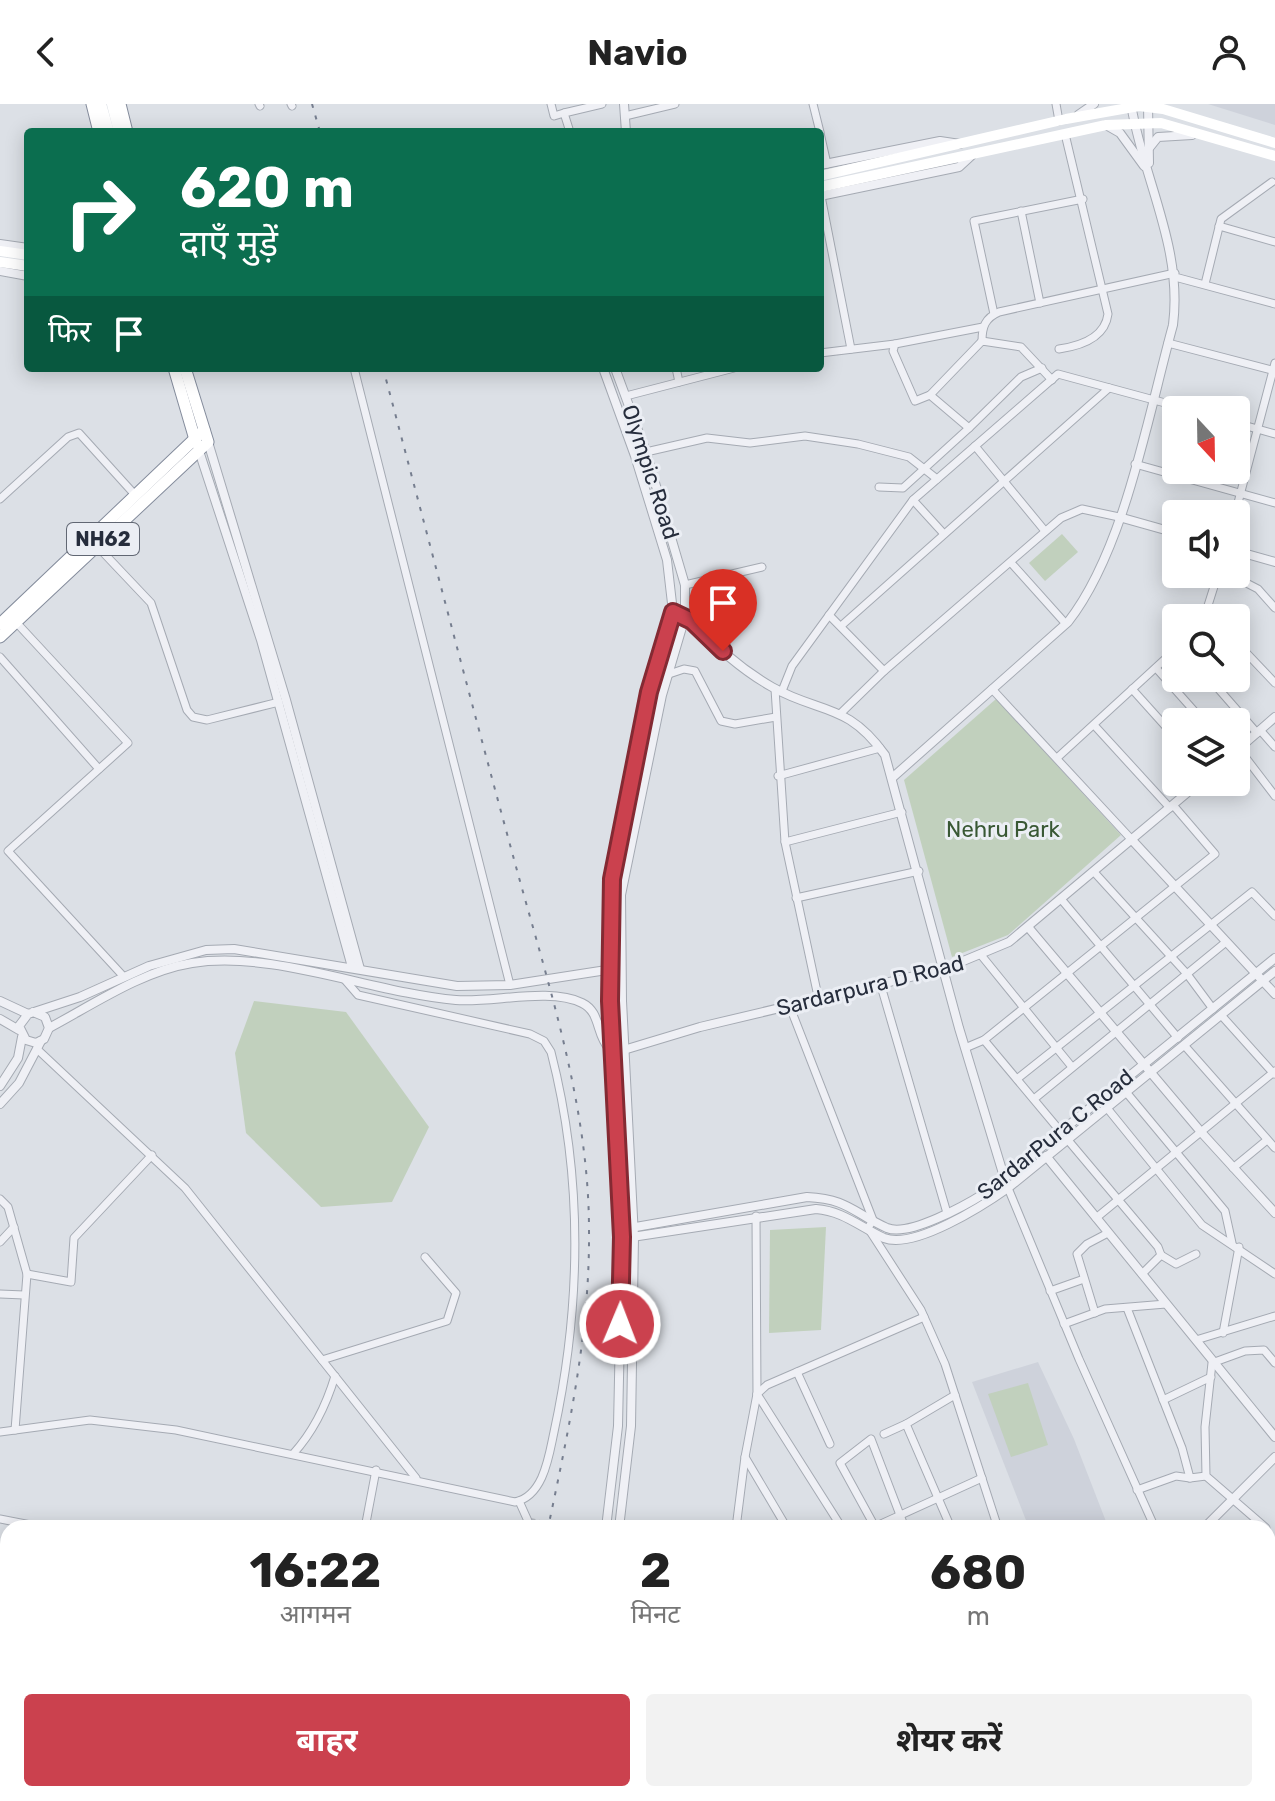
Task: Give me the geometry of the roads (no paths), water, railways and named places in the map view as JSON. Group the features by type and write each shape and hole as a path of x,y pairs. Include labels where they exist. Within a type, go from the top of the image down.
{"highway":[{"path":"92,104 98,128"},
{"path":"120,104 126,128"},
{"path":"175,372 201,441"},
{"path":"186,372 201,441"},
{"name":"NH62","path":"0,637 8,620 136,496 201,441"},
{"name":"NH62","path":"8,620 96,545 201,441"}],"main road":[{"path":"101,104 108,128"},
{"path":"112,104 118,128"},
{"path":"824,175 1132,106 1148,106 1275,143"},
{"path":"824,186 1106,125 1149,122 1275,156"},
{"path":"0,251 24,254"},
{"path":"0,262 24,265"}],"street":[{"path":"551,104 554,116 602,104"},
{"path":"624,104 625,126 675,104"},
{"path":"813,104 819,128"},
{"path":"1056,104 1063,120 1094,104"},
{"path":"1172,104 1186,117"},
{"path":"892,778 1066,624 1090,591 1119,517 1168,343 1176,301 1175,275 1132,106"},
{"path":"1148,106 1149,173"},
{"path":"564,113 569,128"},
{"path":"1106,125 1125,139 1149,173"},
{"path":"1059,349 1080,344 1103,329 1108,314 1083,199 1065,134"},
{"path":"1149,148 1158,137 1167,135 1209,136"},
{"path":"824,164 940,141 951,140 960,145"},
{"path":"824,195 959,167 972,155"},
{"path":"1205,284 1219,226 1225,214 1272,182"},
{"path":"994,314 974,221 1083,199"},
{"path":"1021,211 1040,303"},
{"path":"824,216 851,349"},
{"path":"1219,226 1275,242"},
{"path":"0,244 24,247"},
{"path":"0,271 24,275"},
{"path":"895,344 893,351 915,401 930,395 982,341 983,327 994,314 1175,275 1275,304"},
{"path":"824,352 895,344 983,327"},
{"path":"982,341 1021,347 1052,380"},
{"path":"1168,343 1274,368 1238,500"},
{"path":"879,487 903,488 1021,377 1042,368"},
{"path":"355,372 510,985"},
{"name":"Olympic Road","path":"604,372 663,545 672,586 673,612 649,692 616,895 609,970 622,1233 618,1426 607,1520"},
{"name":"Olympic Road","path":"617,372 646,452 685,585 685,617 616,895 627,1049 634,1232 631,1426 620,1520"},
{"path":"677,372 679,382"},
{"path":"626,396 718,372"},
{"path":"819,1001 785,842 778,776 778,690 792,666 913,500 1058,374 1162,402"},
{"path":"841,626 1109,388"},
{"path":"930,395 969,428"},
{"path":"1250,427 1275,434"},
{"path":"2,496 68,437 79,433 136,496"},
{"path":"646,452 707,438 750,443 795,435 867,446 909,457 937,479"},
{"path":"201,441 356,968"},
{"path":"201,441 295,730 356,968"},
{"path":"975,446 1045,531"},
{"path":"1134,464 1275,503"},
{"path":"913,500 944,534"},
{"path":"841,713 884,671 1069,513 1082,509 1162,529"},
{"path":"96,545 151,603 187,710 193,717 207,720 279,702"},
{"path":"1250,555 1275,562"},
{"path":"1013,565 1066,624"},
{"path":"685,585 762,567"},
{"path":"1250,585 1275,608"},
{"path":"673,612 685,617 746,670 778,690 857,722 880,748 902,812 965,1048 1004,1178 1064,1324 1151,1520"},
{"path":"829,615 884,671"},
{"path":"8,620 128,743 8,851 124,977"},
{"path":"0,657 99,769"},
{"path":"1250,657 1275,683"},
{"path":"1057,758 1162,662"},
{"path":"1156,668 1192,708"},
{"path":"669,674 684,669 695,671 721,721 735,724 776,717"},
{"path":"992,689 1275,994"},
{"path":"1132,689 1162,722"},
{"path":"1222,692 1275,747"},
{"path":"1250,739 1275,717"},
{"path":"965,1048 984,1040 1215,854 1094,725"},
{"path":"778,776 880,748"},
{"path":"1250,766 1275,796"},
{"name":"Sardarpura D Road","path":"614,1051 881,986 944,969 981,955 1009,942 1184,796"},
{"path":"785,842 902,812"},
{"path":"796,898 919,871"},
{"path":"1094,872 1274,1073 1096,1218"},
{"path":"1017,1079 1252,892 1275,916"},
{"path":"1061,899 1275,1148"},
{"path":"1028,927 1201,1132 1275,1213"},
{"path":"1034,1099 1226,942"},
{"path":"0,1086 18,1058 20,1022 31,1013 80,997 171,959 221,948 457,986 510,985 622,969"},
{"path":"981,955 1072,1067"},
{"name":"SardarPura C Road","path":"634,1232 807,1197 833,1198 891,1229 901,1229 947,1213 968,1203 1107,1108 1275,958"},
{"path":"0,1104 19,1083 49,1028 129,985 192,963 235,961 453,1000 571,999 591,1009 604,1044 614,1051"},
{"path":"334,977 337,966"},
{"name":"SardarPura C Road","path":"1217,1012 1275,971"},
{"path":"345,980 358,995 530,1034 544,1041 551,1052 573,1188 573,1316 566,1372 546,1470 519,1501"},
{"path":"881,986 947,1213"},
{"path":"0,1001 45,1017 49,1028"},
{"path":"790,1007 873,1220 868,1228 924,1317 955,1395 995,1520"},
{"path":"0,1019 39,1045 185,1188 416,1478"},
{"path":"984,1040 1120,1199 1161,1255 1176,1264 1196,1254"},
{"name":"SardarPura C Road","path":"622,1233 790,1210 831,1210 888,1239 915,1237 970,1213 1008,1188 1144,1064 1181,1042"},
{"path":"1126,1092 1225,1211 1236,1245 1223,1333"},
{"path":"1107,1108 1202,1225 1275,1274"},
{"path":"1233,1168 1267,1140"},
{"path":"27,1274 71,1282 74,1238 152,1155"},
{"path":"1046,1156 1275,1437"},
{"path":"0,1199 8,1207 27,1274 15,1430"},
{"path":"737,1520 757,1394 756,1216"},
{"path":"0,1242 14,1227"},
{"path":"1095,1313 1079,1250 1108,1233"},
{"path":"1142,1274 1161,1255"},
{"path":"322,1360 447,1321 456,1293 425,1257"},
{"path":"1050,1291 1084,1279"},
{"path":"0,1294 24,1295"},
{"path":"1064,1324 1095,1313 1166,1304"},
{"path":"1127,1308 1190,1478"},
{"path":"1196,1340 1275,1316"},
{"path":"757,1394 797,1372 924,1317"},
{"path":"1212,1363 1254,1349 1264,1350 1275,1363"},
{"path":"1206,1476 1205,1427 1212,1363"},
{"path":"797,1372 830,1444"},
{"path":"293,1454 309,1437 328,1402 335,1376"},
{"path":"1163,1400 1211,1377"},
{"path":"757,1394 837,1520"},
{"path":"884,1434 955,1395"},
{"path":"0,1432 90,1420 176,1430 519,1501"},
{"path":"906,1424 948,1520"},
{"path":"870,1520 840,1463 871,1439 902,1520"},
{"path":"745,1457 781,1520"},
{"path":"1212,1520 1275,1457"},
{"path":"367,1520 376,1470"},
{"path":"1137,1490 1176,1476 1206,1476 1257,1520"},
{"path":"891,1520 982,1478"},
{"path":"519,1501 528,1520"}],"railway":[{"path":"312,104 319,128"},
{"path":"384,372 551,992 582,1134 589,1230 586,1306 570,1417 550,1520"}],"park label":[{"name":"Nehru Park","path":"1003,829"}]}
